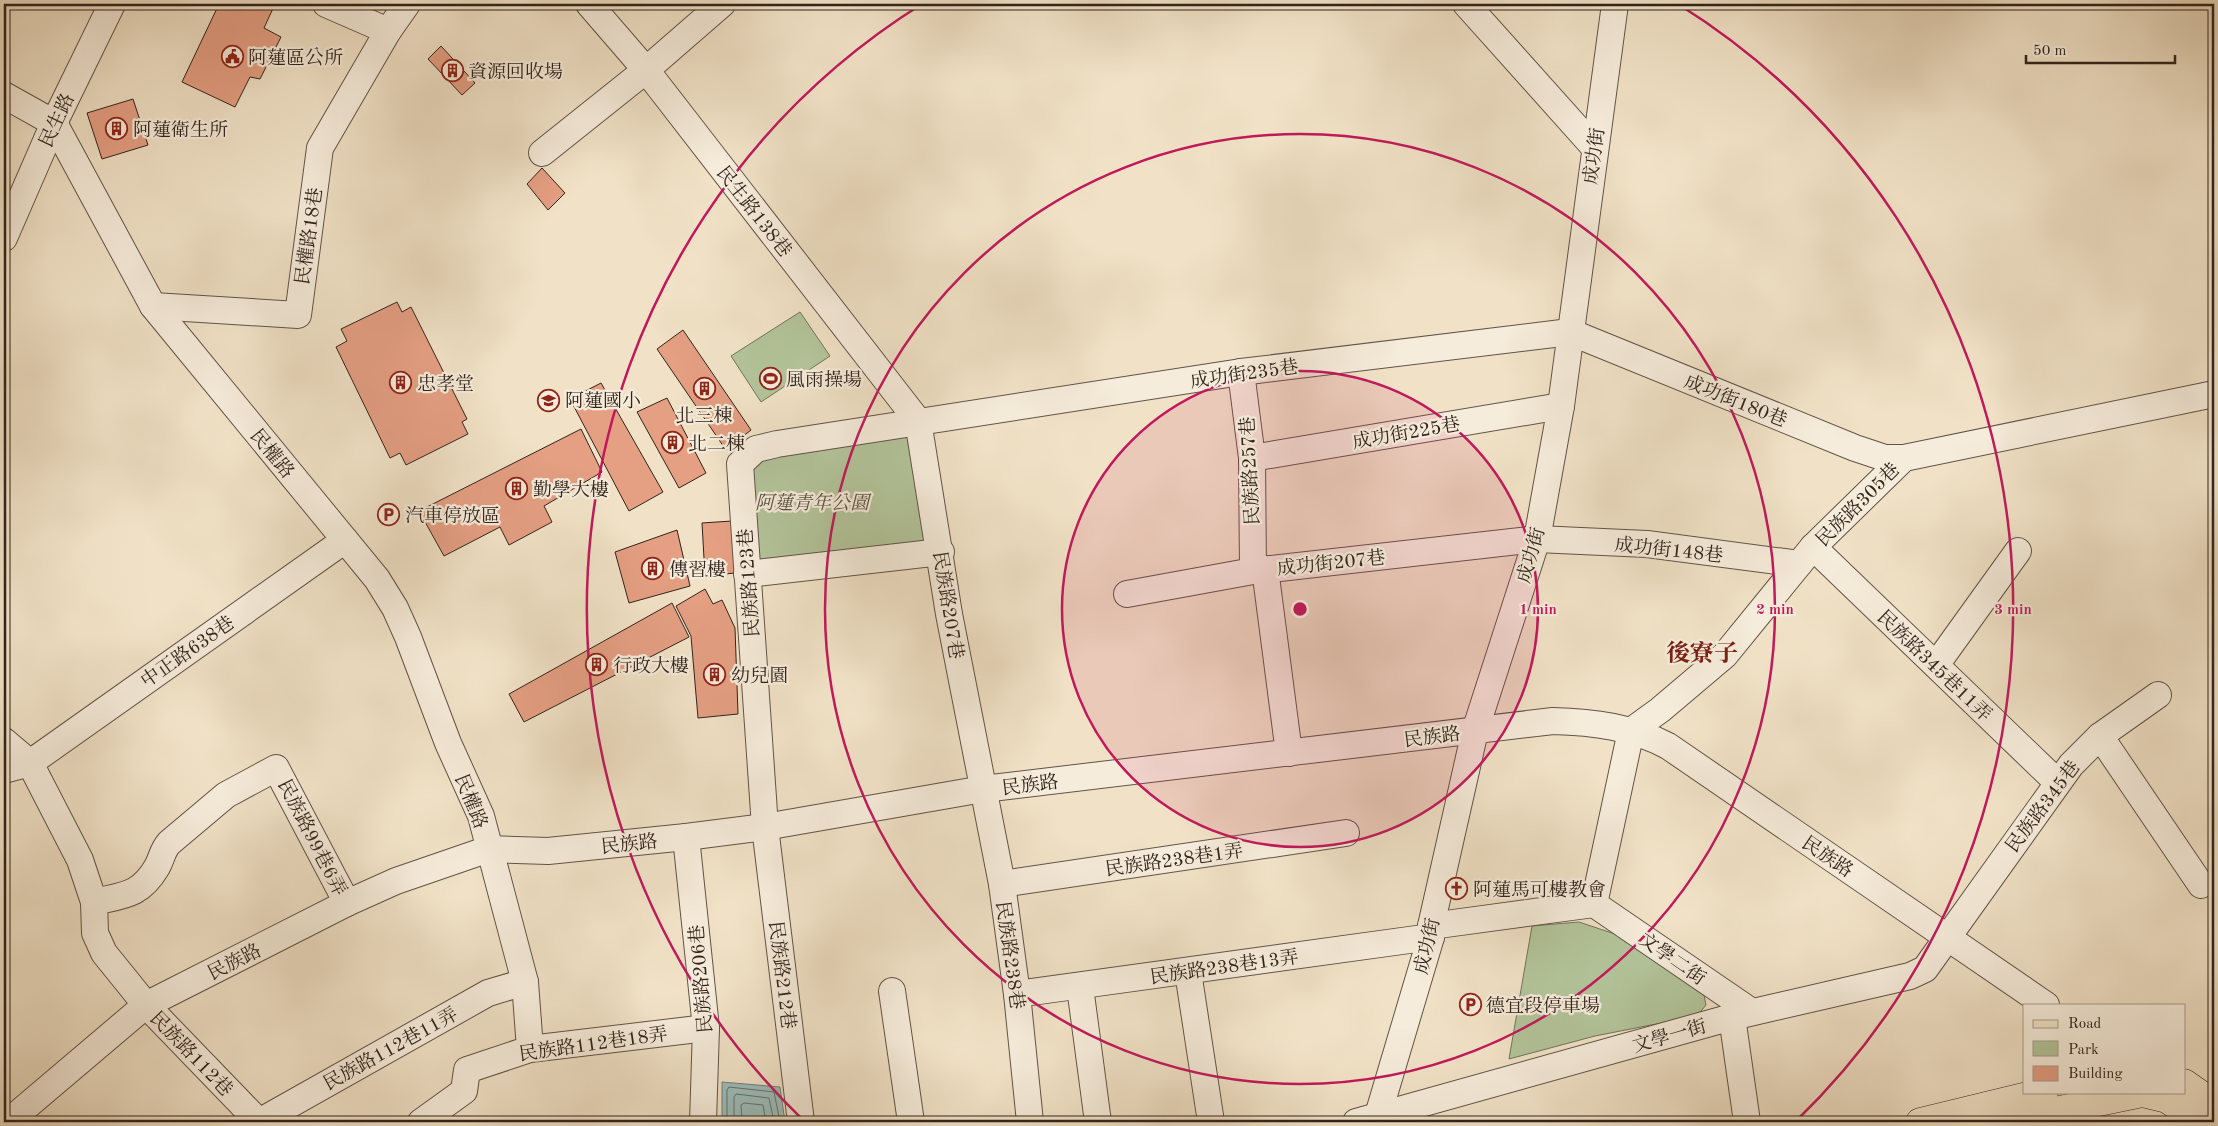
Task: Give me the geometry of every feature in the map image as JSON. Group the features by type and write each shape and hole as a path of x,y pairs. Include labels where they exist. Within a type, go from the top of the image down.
{"main road":[{"path":"2186,1084 2214,1104"},
{"path":"1920,1122 2036,1094"},
{"path":"2002,1122 2133,1094"},
{"path":"2149,1094 2168,1099 2201,1122"}],"street":[{"name":"民生路","path":"4,238 54,123 112,4"},
{"path":"326,4 388,31 407,4"},
{"name":"民生路138巷","path":"589,4 646,70 918,421"},
{"path":"542,153 646,70 722,4"},
{"path":"1466,4 1594,147"},
{"name":"成功街","path":"1369,1121 1431,932 1475,731 1537,539 1561,406 1594,147 1615,4"},
{"name":"民權路18巷","path":"153,306 298,315 320,148 388,31"},
{"path":"4,95 54,123"},
{"name":"民權路","path":"54,123 153,306 378,579 398,615 448,743 481,816 525,982 530,1049"},
{"name":"成功街235巷","path":"918,421 1242,372 1570,332"},
{"name":"成功街180巷","path":"1570,332 1855,448 1885,458 1904,458"},
{"name":"民族路257巷","path":"1242,372 1252,458 1259,570 1289,753"},
{"name":"民族路305巷","path":"1630,731 1660,710 1725,655 1806,556 1904,458 2214,394"},
{"name":"成功街225巷","path":"1252,458 1561,406"},
{"name":"民族路207巷","path":"918,421 941,552 949,614 983,789"},
{"name":"民族路123巷","path":"765,827 740,464 756,450 777,444 918,421"},
{"name":"成功街148巷","path":"1537,539 1647,544 1806,556"},
{"name":"成功街207巷","path":"1127,594 1259,570 1537,539"},
{"name":"中正路638巷","path":"4,770 30,763 345,540"},
{"path":"1936,665 2018,551"},
{"path":"747,574 941,552"},
{"name":"民族路345巷11弄","path":"1806,556 1936,665 2057,782"},
{"name":"民族路345巷","path":"1947,938 2057,782 2100,736 2158,695"},
{"name":"民族路","path":"8,1122 146,1006 347,903 396,881 489,849 548,851 686,837 765,827 983,789 1553,721 1595,722 1651,737 1668,746 2045,1004"},
{"path":"1431,932 1594,904 1630,731"},
{"path":"2100,736 2201,885"},
{"path":"4,740 30,763"},
{"name":"民族路112巷","path":"30,763 80,860 94,902 95,934 104,953 146,1006 259,1122"},
{"name":"民族路99巷6弄","path":"94,902 137,891 150,879 159,864 162,851 169,843 226,794 276,768 347,903"},
{"name":"民族路238巷","path":"983,789 1002,884 1017,994 1030,1122"},
{"name":"民族路212巷","path":"765,827 801,1122"},
{"name":"民族路238巷1弄","path":"1002,884 1346,833"},
{"name":"民族路206巷","path":"686,837 706,1028 702,1122"},
{"name":"文學二街","path":"1594,904 1742,1014"},
{"name":"民族路238巷13弄","path":"1017,994 1188,972 1431,932"},
{"name":"文學一街","path":"1369,1121 1742,1014 1910,976 1925,969 1947,938"},
{"path":"1188,972 1211,1122"},
{"name":"民族路112巷11弄","path":"259,1122 488,993 525,982"},
{"path":"1080,987 1098,1122"},
{"path":"892,991 911,1122"},
{"path":"1742,1014 1747,1122"},
{"name":"民族路112巷18弄","path":"420,1122 464,1091 467,1070 530,1049 706,1028"}],"green space":[{"name":"風雨操場","path":"800,312 830,356 761,402 731,356"},
{"name":"阿蓮青年公園","path":"913,435 928,540 755,566 752,469 769,453"},
{"path":"1579,922 1630,939 1703,990 1706,1005 1697,1016 1595,1036 1509,1059 1532,926"}],"water":[{"path":"722,1082 780,1087 785,1122 722,1122"}],"building":[{"name":"阿蓮區公所","path":"219,4 275,4 264,28 281,37 260,79 250,77 235,107 182,82"},
{"name":"資源回收場","path":"441,46 475,83 462,95 428,59"},
{"name":"阿蓮衛生所","path":"133,99 148,145 102,159 87,113"},
{"path":"542,168 565,193 548,210 527,184"},
{"name":"忠孝堂","path":"397,302 402,312 411,307 467,419 462,422 468,434 406,465 400,453 390,458 336,347 347,341 341,329"},
{"name":"北三棟","path":"683,330 751,430 726,450 657,349"},
{"path":"601,383 663,492 629,511 570,399"},
{"name":"北二棟","path":"667,398 706,473 679,488 637,412"},
{"name":"勤學大樓","path":"581,429 602,472 544,506 552,522 509,545 500,527 444,556 419,511"},
{"path":"732,521 735,573 705,576 702,523"},
{"name":"傳習樓","path":"677,530 690,586 629,603 615,552"},
{"name":"幼兒園","path":"705,589 713,604 722,600 735,628 738,714 698,718 691,636 676,606"},
{"name":"行政大樓","path":"672,603 689,637 524,722 509,694"}],"place":[{"name":"阿蓮區公所","path":"232,57"},
{"name":"資源回收場","path":"452,71"},
{"name":"阿蓮衛生所","path":"117,129"},
{"name":"風雨操場","path":"770,379"},
{"name":"忠孝堂","path":"401,383"},
{"name":"北三棟","path":"704,389"},
{"name":"阿蓮國小","path":"549,400"},
{"name":"北二棟","path":"672,443"},
{"name":"勤學大樓","path":"517,489"},
{"name":"汽車停放區","path":"389,515"},
{"name":"傳習樓","path":"653,569"},
{"name":"行政大樓","path":"597,665"},
{"name":"幼兒園","path":"715,675"},
{"name":"阿蓮馬可樓教會","path":"1457,889"},
{"name":"德宜段停車場","path":"1470,1005"}],"district":[{"name":"後寮子","path":"1702,653"}]}
